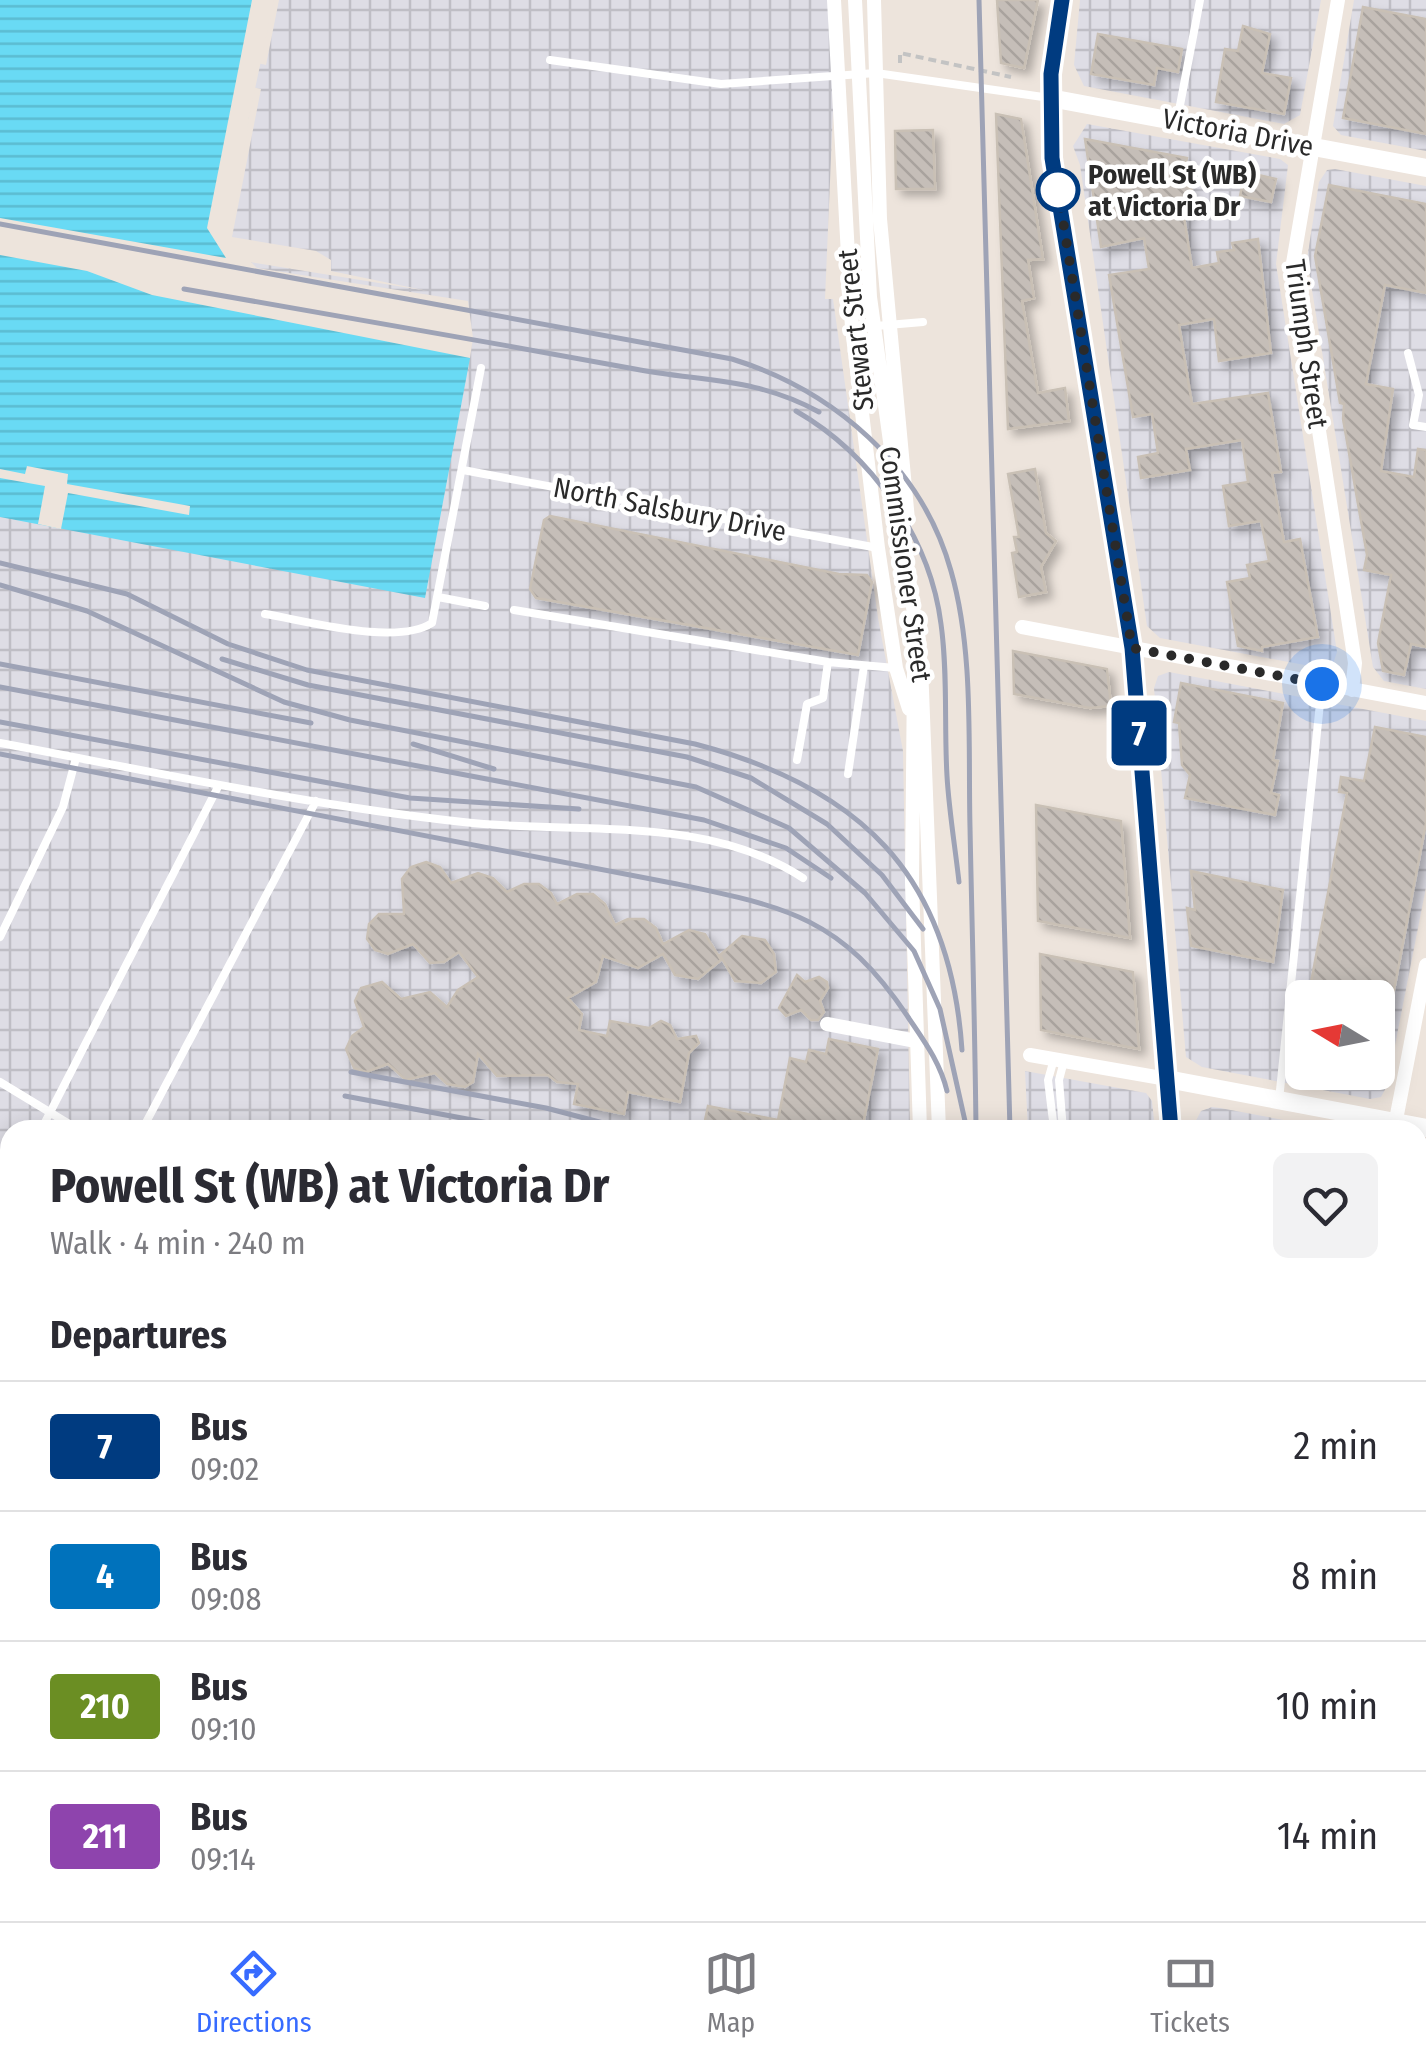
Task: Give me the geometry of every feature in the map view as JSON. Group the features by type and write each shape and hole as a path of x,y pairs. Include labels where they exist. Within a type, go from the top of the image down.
{"main road":[{"path":"1062,0 1050,98 1052,158 1132,648 1170,1120"}],"street":[{"name":"Stewart Street","path":"834,0 852,328 896,668 911,716"},
{"name":"Commissioner Street","path":"856,0 870,297 922,665 940,1120"},
{"name":"Stewart Street","path":"874,0 880,219 907,490 915,661 911,716 920,1120"},
{"name":"Triumph Street","path":"1338,0 1293,263 1355,663 1352,690"},
{"name":"Victoria Drive","path":"1050,98 1426,168"},
{"path":"1022,627 1426,703"},
{"path":"1396,1120 1426,965"},
{"path":"827,1024 916,1040"},
{"path":"1030,1055 1368,1120"}],"lane":[{"path":"1177,120 1200,0"},
{"path":"550,60 721,84 876,73 1050,98"},
{"path":"852,328 922,322"},
{"path":"1408,353 1418,395 1413,424 1426,427"},
{"path":"265,614 395,634 418,632 432,623 480,368"},
{"name":"North Salsbury Drive","path":"463,470 878,548"},
{"path":"438,597 485,606"},
{"path":"514,610 828,662 896,668"},
{"path":"797,760 808,704 822,698 828,662"},
{"path":"848,774 864,666"},
{"path":"1279,1100 1322,684"},
{"path":"0,743 219,785 466,823 688,837 788,868 803,878"},
{"path":"0,937 63,806 76,758"},
{"path":"46,1120 219,785"},
{"path":"147,1120 316,801"},
{"path":"1053,1120 1048,1080 1059,1060"},
{"path":"1059,1060 1062,1120"},
{"path":"0,1082 63,1120"}],"path":[{"path":"901,56 1012,76"}],"shaded area":[{"path":"279,0 830,0 833,111 825,299 833,299 878,618 903,751 910,1120 0,1120 0,516 425,597 60,231 428,291 331,271 331,260 316,251 232,237 261,89 109,56 181,45 266,65"},
{"path":"1080,0 1321,0 1300,115 1284,124 1084,86 1074,65"},
{"path":"1354,0 1426,0 1426,151 1341,135 1333,126"},
{"path":"1087,124 1280,159 1288,165 1276,264 1337,652 1333,664 1326,669 1160,638 1147,626 1080,165 1073,146"},
{"path":"1327,170 1426,186 1426,689 1384,681 1373,667 1307,259 1319,182"},
{"path":"1169,672 1426,721 1426,887 1395,1045 1395,980 1285,980 1285,1083 1202,1067 1186,1057 1154,688 1158,676"},
{"path":"1025,1071 1146,1093 1152,1101 1154,1120 1027,1120"},
{"path":"1323,1090 1385,1090 1381,1097 1370,1099"},
{"path":"1212,1107 1283,1120 1196,1120 1201,1111"}],"water":[{"path":"0,0 269,0 226,244 255,272 466,306 470,358 425,598 0,517"}],"pier":[{"path":"252,0 274,0 249,117 231,242 257,268 468,301 473,338 470,358 152,295 87,271 0,255 0,218 226,258 207,228"},
{"path":"27,466 68,474 67,484 190,506 189,515 68,493 61,529 38,524 45,486 0,478 0,469 25,474"}],"building":[{"path":"997,0 1038,0 1024,68 1001,63"},
{"path":"1363,7 1426,19 1426,134 1343,118"},
{"path":"1243,26 1270,34 1262,73 1291,78 1284,114 1216,102 1225,49 1238,51"},
{"path":"1098,34 1182,49 1178,72 1157,68 1154,85 1091,74"},
{"path":"996,114 1021,119 1043,259 1028,260 1034,298 1022,301 1038,393 1065,388 1069,421 1008,429"},
{"path":"933,130 935,189 896,189 895,131"},
{"path":"1085,139 1187,158 1182,183 1192,190 1188,216 1184,217 1192,268 1219,263 1217,252 1234,250 1232,243 1258,239 1271,353 1219,361 1214,319 1179,325 1192,404 1268,393 1281,472 1272,473 1284,542 1300,539 1318,637 1262,647 1262,651 1238,646 1227,582 1250,578 1247,565 1269,561 1261,521 1229,526 1223,486 1248,482 1242,440 1186,449 1190,470 1141,478 1138,457 1158,453 1152,414 1133,417 1109,275 1149,269 1144,238 1101,247"},
{"path":"1245,172 1276,179 1271,202 1240,196"},
{"path":"1329,185 1426,204 1426,293 1385,285 1366,384 1393,389 1381,471 1414,477 1418,449 1426,450 1426,647 1411,644 1404,675 1383,671 1378,643 1391,575 1364,570 1367,555 1343,419 1344,404 1340,403 1315,256"},
{"path":"1035,469 1046,533 1056,541 1041,567 1046,592 1019,597 1012,553 1017,552 1014,537 1019,537 1008,474"},
{"path":"550,516 839,574 867,575 872,582 858,655 536,598 530,589 544,520"},
{"path":"1013,651 1107,669 1111,706 1090,708 1014,694"},
{"path":"1181,683 1283,703 1273,760 1278,761 1271,793 1279,795 1275,815 1185,798 1190,775 1182,765 1179,723 1174,722"},
{"path":"1375,727 1426,737 1426,823 1395,985 1395,980 1311,980 1347,793 1339,792 1341,777 1364,781"},
{"path":"1036,805 1121,821 1130,938 1038,921"},
{"path":"426,862 440,867 451,883 478,873 493,878 507,892 524,884 539,884 557,904 577,894 593,894 605,904 615,925 628,919 644,919 656,928 663,944 689,930 705,934 721,960 698,979 675,975 663,954 638,968 603,956 596,982 568,998 582,1014 579,1030 607,1036 610,1021 649,1028 661,1021 670,1025 677,1039 696,1036 699,1043 689,1053 680,1102 628,1092 624,1114 574,1104 578,1084 557,1082 548,1075 497,1076 478,1054 473,1082 465,1087 447,1084 435,1073 406,1080 388,1064 366,1072 354,1068 346,1049 352,1036 364,1027 355,1001 361,988 382,982 401,999 430,992 447,1007 458,990 478,977 459,952 444,962 430,963 413,944 388,954 375,950 367,939 369,924 379,914 404,914 402,879 411,867"},
{"path":"1191,871 1283,890 1273,962 1191,946 1187,908 1195,910"},
{"path":"742,936 765,940 774,954 776,972 761,983 735,981 720,955"},
{"path":"1040,954 1133,972 1139,1049 1041,1030"},
{"path":"797,975 805,982 819,977 827,982 828,988 820,1001 824,1012 818,1020 811,1020 801,1010 786,1016 779,1008"},
{"path":"829,1039 878,1049 864,1120 778,1120 790,1058 806,1062 809,1050 826,1054"},
{"path":"708,1106 778,1120 705,1120"}],"railway":[{"path":"979,0 1010,1120"},
{"path":"0,224 732,359 805,390 869,437 919,498 937,533 951,571 963,633 968,698 976,1120"},
{"path":"184,289 750,386 819,412"},
{"path":"796,411 849,450 872,474 910,530 924,560 941,624 947,776 959,882"},
{"path":"0,563 127,594 228,644 307,670 695,744 753,762 804,785 848,813 886,847 915,887 938,934 954,988 962,1050"},
{"path":"0,585 87,611 284,702 350,720 696,787 789,828 865,893 914,951 940,1009 965,1120"},
{"path":"222,659 308,685 687,757 751,778 827,824 882,875 923,929"},
{"path":"0,664 311,723"},
{"path":"0,687 704,820 786,848 831,878"},
{"path":"0,722 410,798 579,809"},
{"path":"413,744 494,769"},
{"path":"0,754 677,884 781,910 835,937 884,984 931,1052 947,1091"},
{"path":"351,1072 592,1120"},
{"path":"345,1096 472,1120"}],"bus line":[{"name":"7","path":"1062,0 1051,74 1052,158 1132,648 1170,1120"}],"place":[{"name":"Powell St (WB) at Victoria Dr","path":"1058,190"}],"route":[{"path":"1058,190 1132,648 1322,684"}]}
